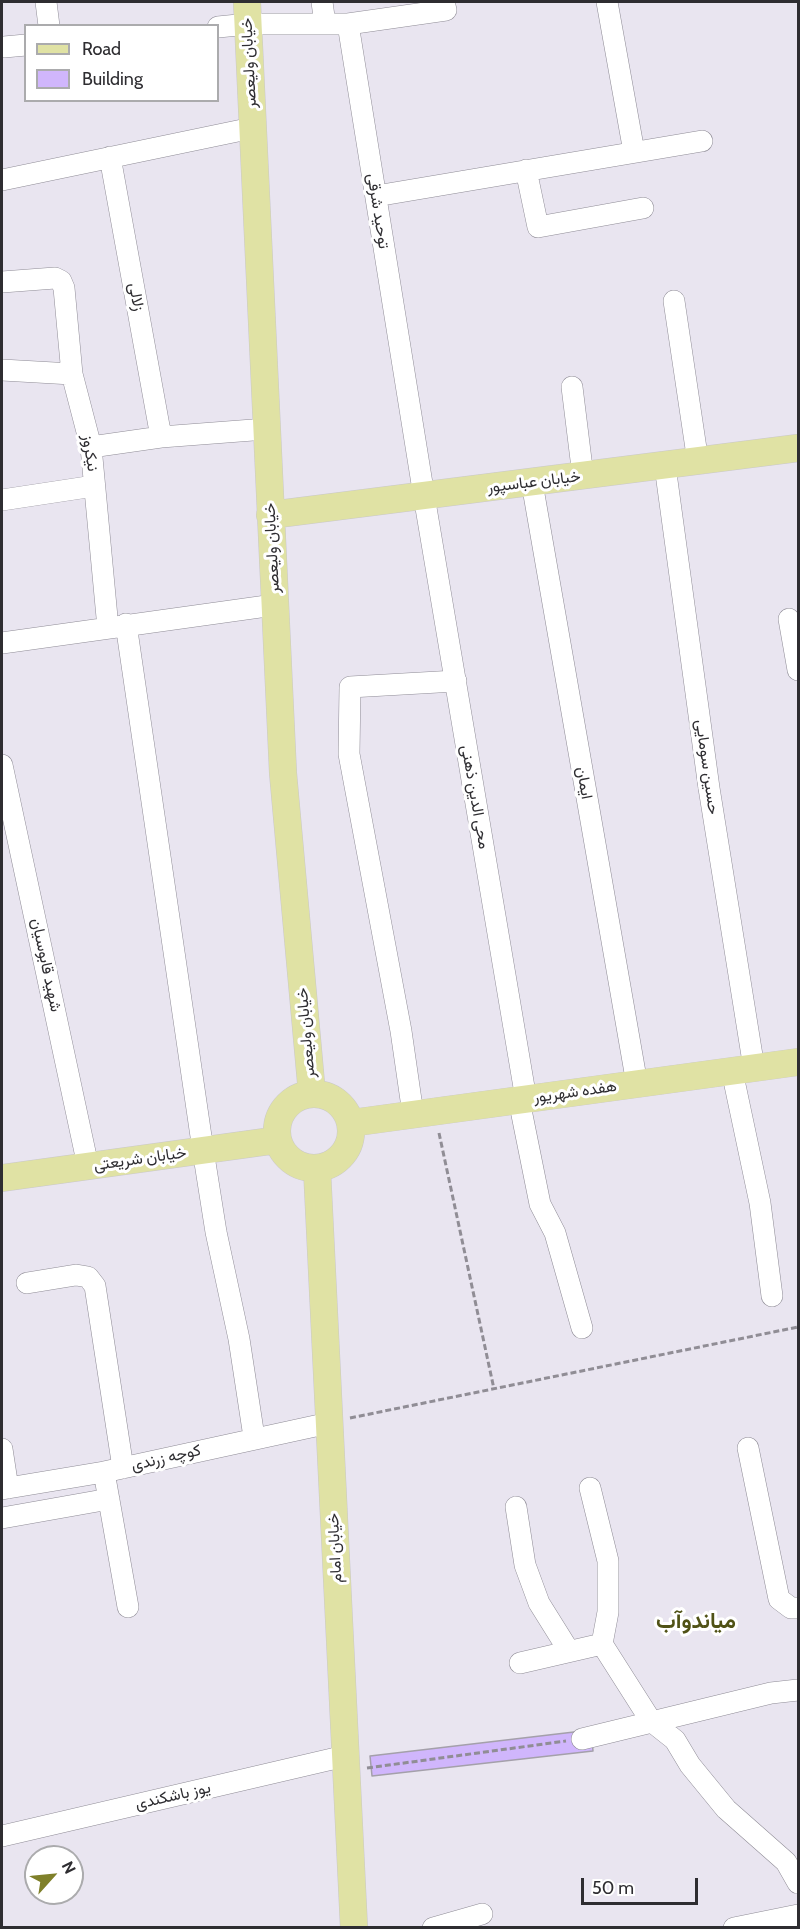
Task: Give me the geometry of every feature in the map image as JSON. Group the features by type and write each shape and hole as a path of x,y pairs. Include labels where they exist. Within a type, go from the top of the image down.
{"main road":[{"name":"خیابان ولیعصر","path":"247,13 283,773 312,1094"},
{"name":"خیابان عباسپور","path":"270,515 798,448"},
{"name":"هفده شهریور","path":"351,1123 798,1062"},
{"path":"312,1094 332,1098 340,1105 351,1123 348,1148 335,1162 317,1169 297,1164 288,1158 278,1140 277,1127 280,1114 288,1104 299,1097 312,1094"},
{"name":"خیابان شریعتی","path":"2,1178 278,1140"},
{"name":"خیابان امام","path":"317,1169 354,1928"}],"street":[{"path":"46,2 49,24"},
{"path":"322,2 325,24"},
{"path":"219,27 247,13 325,24 348,24 446,9 444,2"},
{"path":"607,2 634,152"},
{"name":"توحید شرقی","path":"348,24 424,496"},
{"path":"4,47 24,45"},
{"path":"2,180 252,128"},
{"path":"375,196 702,141"},
{"name":"زلالی","path":"110,157 161,437"},
{"path":"526,170 538,227 643,208"},
{"name":"نیکروز","path":"2,282 55,278 61,281 64,288 72,374 91,447 94,486 216,1232 239,1339 254,1437"},
{"path":"674,301 698,462"},
{"path":"2,370 72,374"},
{"path":"572,387 583,476"},
{"path":"91,447 161,437 266,429"},
{"name":"حسین سومایی","path":"665,466 709,788 772,1296"},
{"name":"ایمان","path":"532,483 637,1083"},
{"path":"2,500 94,486"},
{"name":"محی الدین ذهنی","path":"424,496 540,1204 555,1233 582,1328"},
{"path":"2,643 274,605"},
{"path":"789,619 798,670"},
{"path":"413,1114 401,1031 349,754 350,687 456,681"},
{"name":"شهید قابوسیان","path":"2,765 88,1166"},
{"path":"27,1283 75,1275 88,1277 96,1286 114,1470 108,1499 128,1607"},
{"name":"کوچه زرندی","path":"5,1489 114,1470 254,1437 329,1423"},
{"path":"748,1448 779,1599 791,1608 798,1608"},
{"path":"2,1449 5,1489"},
{"path":"590,1488 608,1561 608,1612 602,1644 651,1722 675,1740 690,1765 726,1809 786,1862 798,1882"},
{"path":"2,1518 108,1499"},
{"path":"516,1507 525,1564 539,1603 569,1651"},
{"path":"520,1663 602,1644"},
{"path":"582,1739 771,1693 798,1690"},
{"name":"یوز باشکندی","path":"2,1836 346,1763"},
{"path":"433,1928 482,1914"},
{"path":"734,1928 798,1915"}],"path":[{"path":"439,1130 494,1389"},
{"path":"329,1423 798,1327"},
{"path":"346,1763 582,1739"}],"building":[{"path":"591,1730 593,1751 372,1776 370,1756"}],"district":[{"name":"میاندوآب","path":"696,1622"}]}
